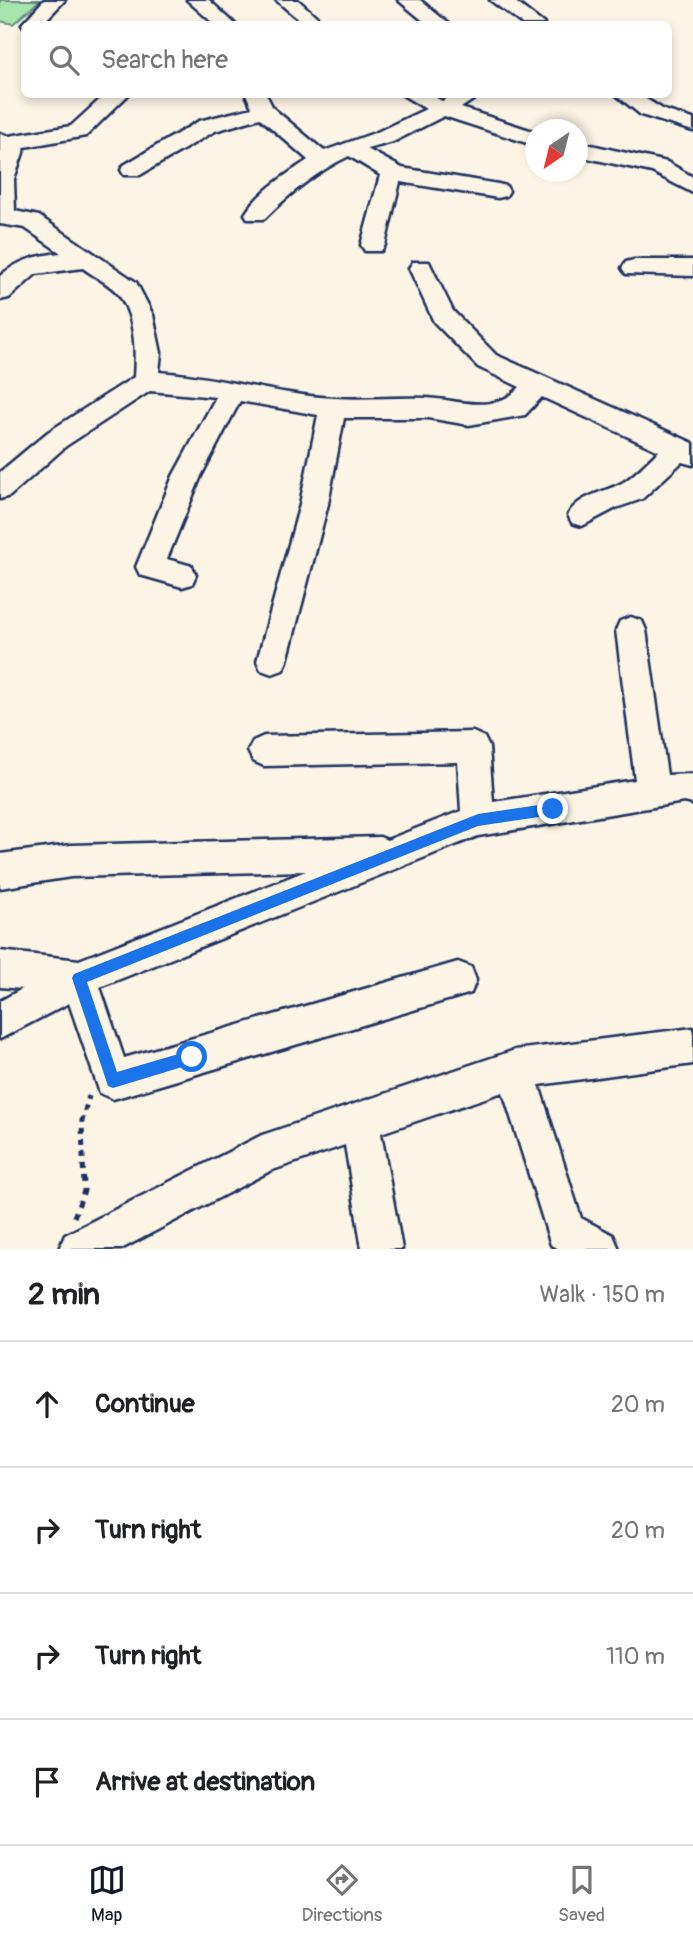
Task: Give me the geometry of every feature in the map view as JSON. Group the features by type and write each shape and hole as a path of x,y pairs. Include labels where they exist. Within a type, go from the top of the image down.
{"street":[{"path":"35,21 55,0"},
{"path":"197,0 222,21"},
{"path":"290,4 316,0"},
{"path":"408,0 435,21"},
{"path":"500,0 530,21"},
{"path":"290,4 311,21"},
{"path":"4,141 78,131 115,98"},
{"path":"420,98 441,108 525,135"},
{"path":"256,214 277,193 322,160 352,146 385,137 463,98"},
{"path":"630,98 640,107 661,117 693,125"},
{"path":"132,170 207,126 260,103 322,160"},
{"path":"4,141 14,148 3,179 2,217 31,221 128,288 143,328 148,353 146,381"},
{"path":"352,146 364,160 391,174 498,191"},
{"path":"588,151 659,167 693,186"},
{"path":"373,245 391,174"},
{"path":"0,292 13,274 38,262 85,260"},
{"path":"421,268 443,316 487,361 686,453 632,491 606,500 582,515"},
{"path":"634,268 693,268"},
{"path":"0,488 57,439 146,381 196,384 231,393 332,408 428,408 469,415 516,408 539,384"},
{"path":"182,575 150,567 187,476 231,393"},
{"path":"272,662 297,561 316,509 326,464 332,408"},
{"path":"631,630 653,793"},
{"path":"264,751 473,747 478,820"},
{"path":"0,1021 79,978 478,820 684,787 693,789"},
{"path":"0,871 71,861 402,852"},
{"path":"0,968 79,978"},
{"path":"79,978 113,1080 458,981"},
{"path":"75,1237 262,1154 515,1069 693,1046"},
{"path":"515,1069 565,1231 599,1249"},
{"path":"360,1122 382,1249"}],"path":[{"path":"75,1237 84,1191 82,1121 87,1097 113,1080"}],"green space":[{"path":"0,0 40,0 13,24 0,21"}],"route":[{"path":"192,1057 113,1080 79,978 478,820 553,809"}]}
